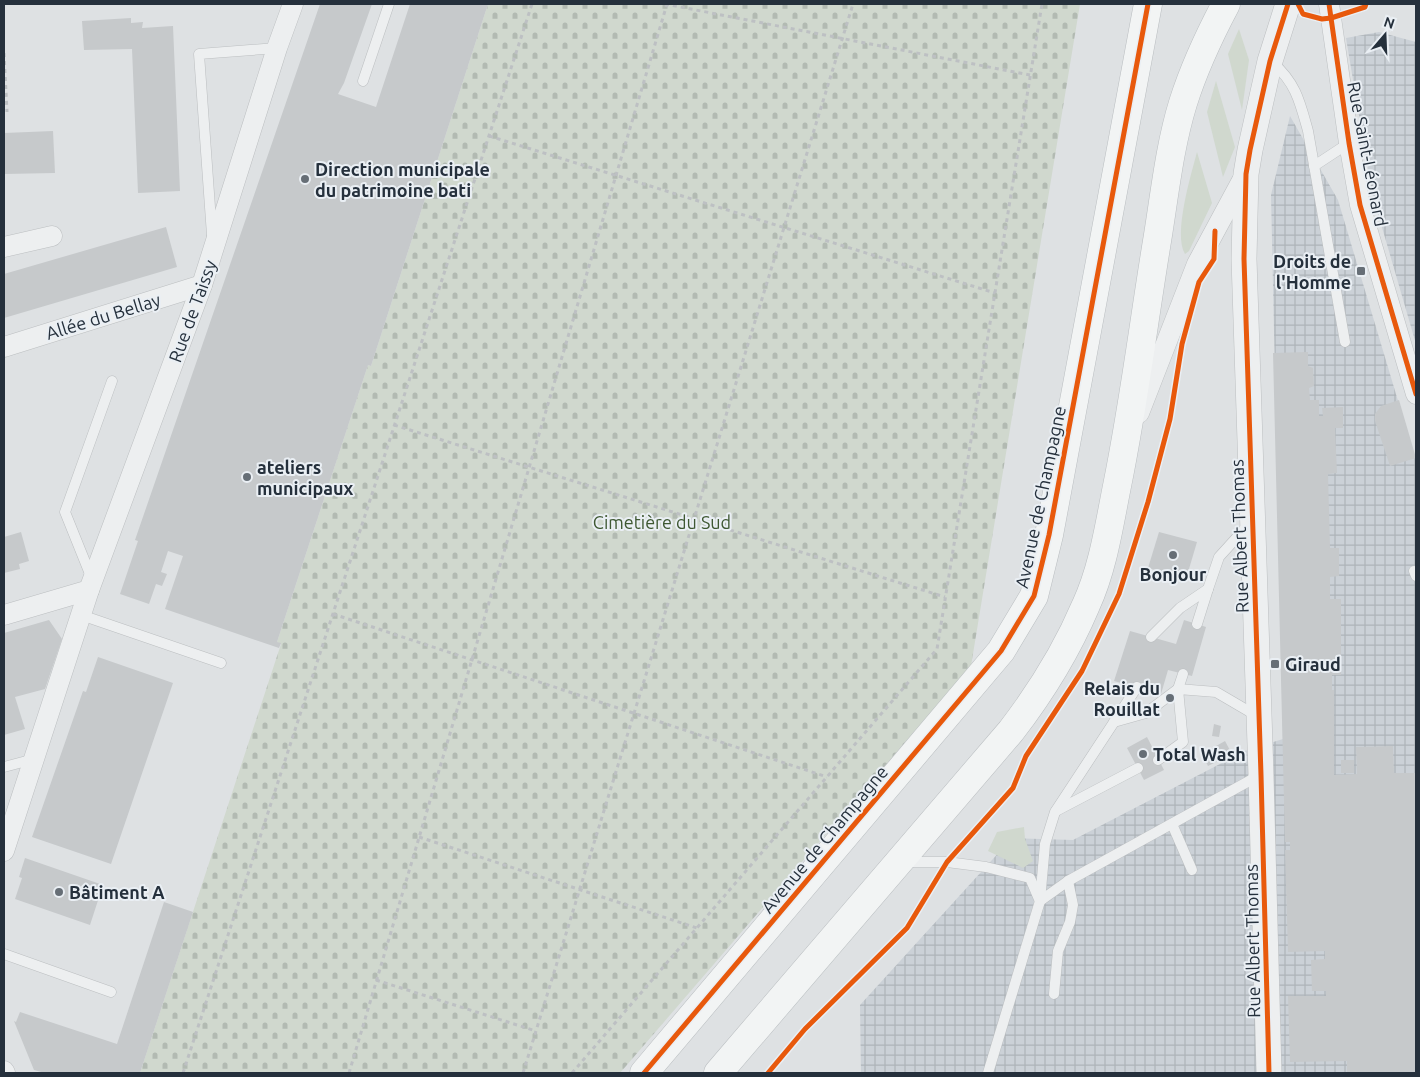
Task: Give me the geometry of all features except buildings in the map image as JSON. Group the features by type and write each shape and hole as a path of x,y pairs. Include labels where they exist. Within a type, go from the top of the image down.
{"main road":[{"name":"Avenue de Champagne","path":"644,1073 1001,651 1034,596 1049,536 1148,4"},
{"path":"718,1073 1011,731 1034,700 1063,652 1087,604 1102,558 1124,452 1174,140 1192,75 1210,33 1226,4"}],"street":[{"name":"Rue de Taissy","path":"4,851 7,830 34,759 91,585 202,285 276,48 293,4"},
{"name":"Rue Albert Thomas","path":"1269,1073 1244,262 1246,174 1270,60 1288,4"},
{"name":"Rue Saint-Léonard","path":"1329,4 1349,144 1360,205 1416,394"},
{"path":"1124,452 1197,264 1246,174"},
{"path":"4,247 52,236"},
{"name":"Allée du Bellay","path":"4,347 202,285"},
{"path":"4,615 91,585"}],"lane":[{"path":"363,81 389,4"},
{"path":"213,250 199,54 276,48"},
{"path":"1270,60 1284,73 1300,99 1346,342"},
{"path":"1314,166 1349,144"},
{"path":"91,585 65,512 112,381"},
{"path":"1197,624 1219,557 1253,520"},
{"path":"1151,638 1180,608 1208,589"},
{"path":"81,615 221,663"},
{"path":"1158,760 1183,742 1178,689 1182,674"},
{"path":"988,1073 1040,901 1044,844 1055,812 1137,688"},
{"path":"1114,722 1146,712 1178,689 1216,692 1259,717"},
{"path":"4,767 34,759"},
{"path":"1055,812 1138,768"},
{"path":"1040,901 1068,882 1261,774"},
{"path":"1172,824 1192,870"},
{"path":"900,862 947,862 986,867 1030,878 1040,901"},
{"path":"1054,994 1058,951 1070,922 1073,905 1068,882"},
{"path":"4,954 111,992"}],"path":[{"path":"183,1073 532,4"},
{"path":"348,1073 666,4 1030,75"},
{"path":"523,1073 853,4"},
{"path":"572,1073 936,649 1042,4"},
{"path":"4,53 7,112"},
{"path":"489,136 995,293"},
{"path":"394,426 945,597"},
{"path":"333,614 827,777"},
{"path":"419,837 697,928"},
{"path":"376,980 536,1031"}],"shaded area":[{"path":"1379,32 1416,42 1416,344 1372,193 1346,38"},
{"path":"1290,116 1338,200 1416,461 1416,1073 861,1073 860,1005 1012,838 1073,840 1245,751 1283,739 1271,195"}],"green space":[{"name":"Cimetière du Sud","path":"488,4 1080,4 971,666 620,1073 140,1073 281,644 277,642 368,365 371,366"},
{"path":"1239,29 1249,60 1242,110 1228,54"},
{"path":"1216,81 1235,147 1223,177 1207,112"},
{"path":"1197,152 1212,203 1189,251 1185,254 1182,245 1182,219 1187,189"},
{"path":"1024,827 1025,839 1033,861 1023,868 988,851 997,832"}],"cycle path":[{"path":"644,1073 1001,651 1034,596 1049,535 1148,4"},
{"path":"1269,1073 1244,259 1246,174 1250,150 1270,61 1288,4"},
{"path":"1298,4 1303,14 1322,19 1365,7 1366,4"},
{"path":"1329,4 1360,205 1416,394"},
{"path":"768,1073 805,1029 907,928 947,862 1013,788 1026,756 1082,671 1119,594 1148,502 1170,419 1182,344 1199,282 1214,259 1215,231"}],"place":[{"name":"Direction municipale du patrimoine bati","path":"305,179"},
{"name":"Droits de l'Homme","path":"1361,271"},
{"name":"ateliers municipaux","path":"247,477"},
{"name":"Bonjour","path":"1173,555"},
{"name":"Giraud","path":"1275,664"},
{"name":"Relais du Rouillat","path":"1170,698"},
{"name":"Total Wash","path":"1143,754"},
{"name":"Bâtiment A","path":"59,892"}]}
